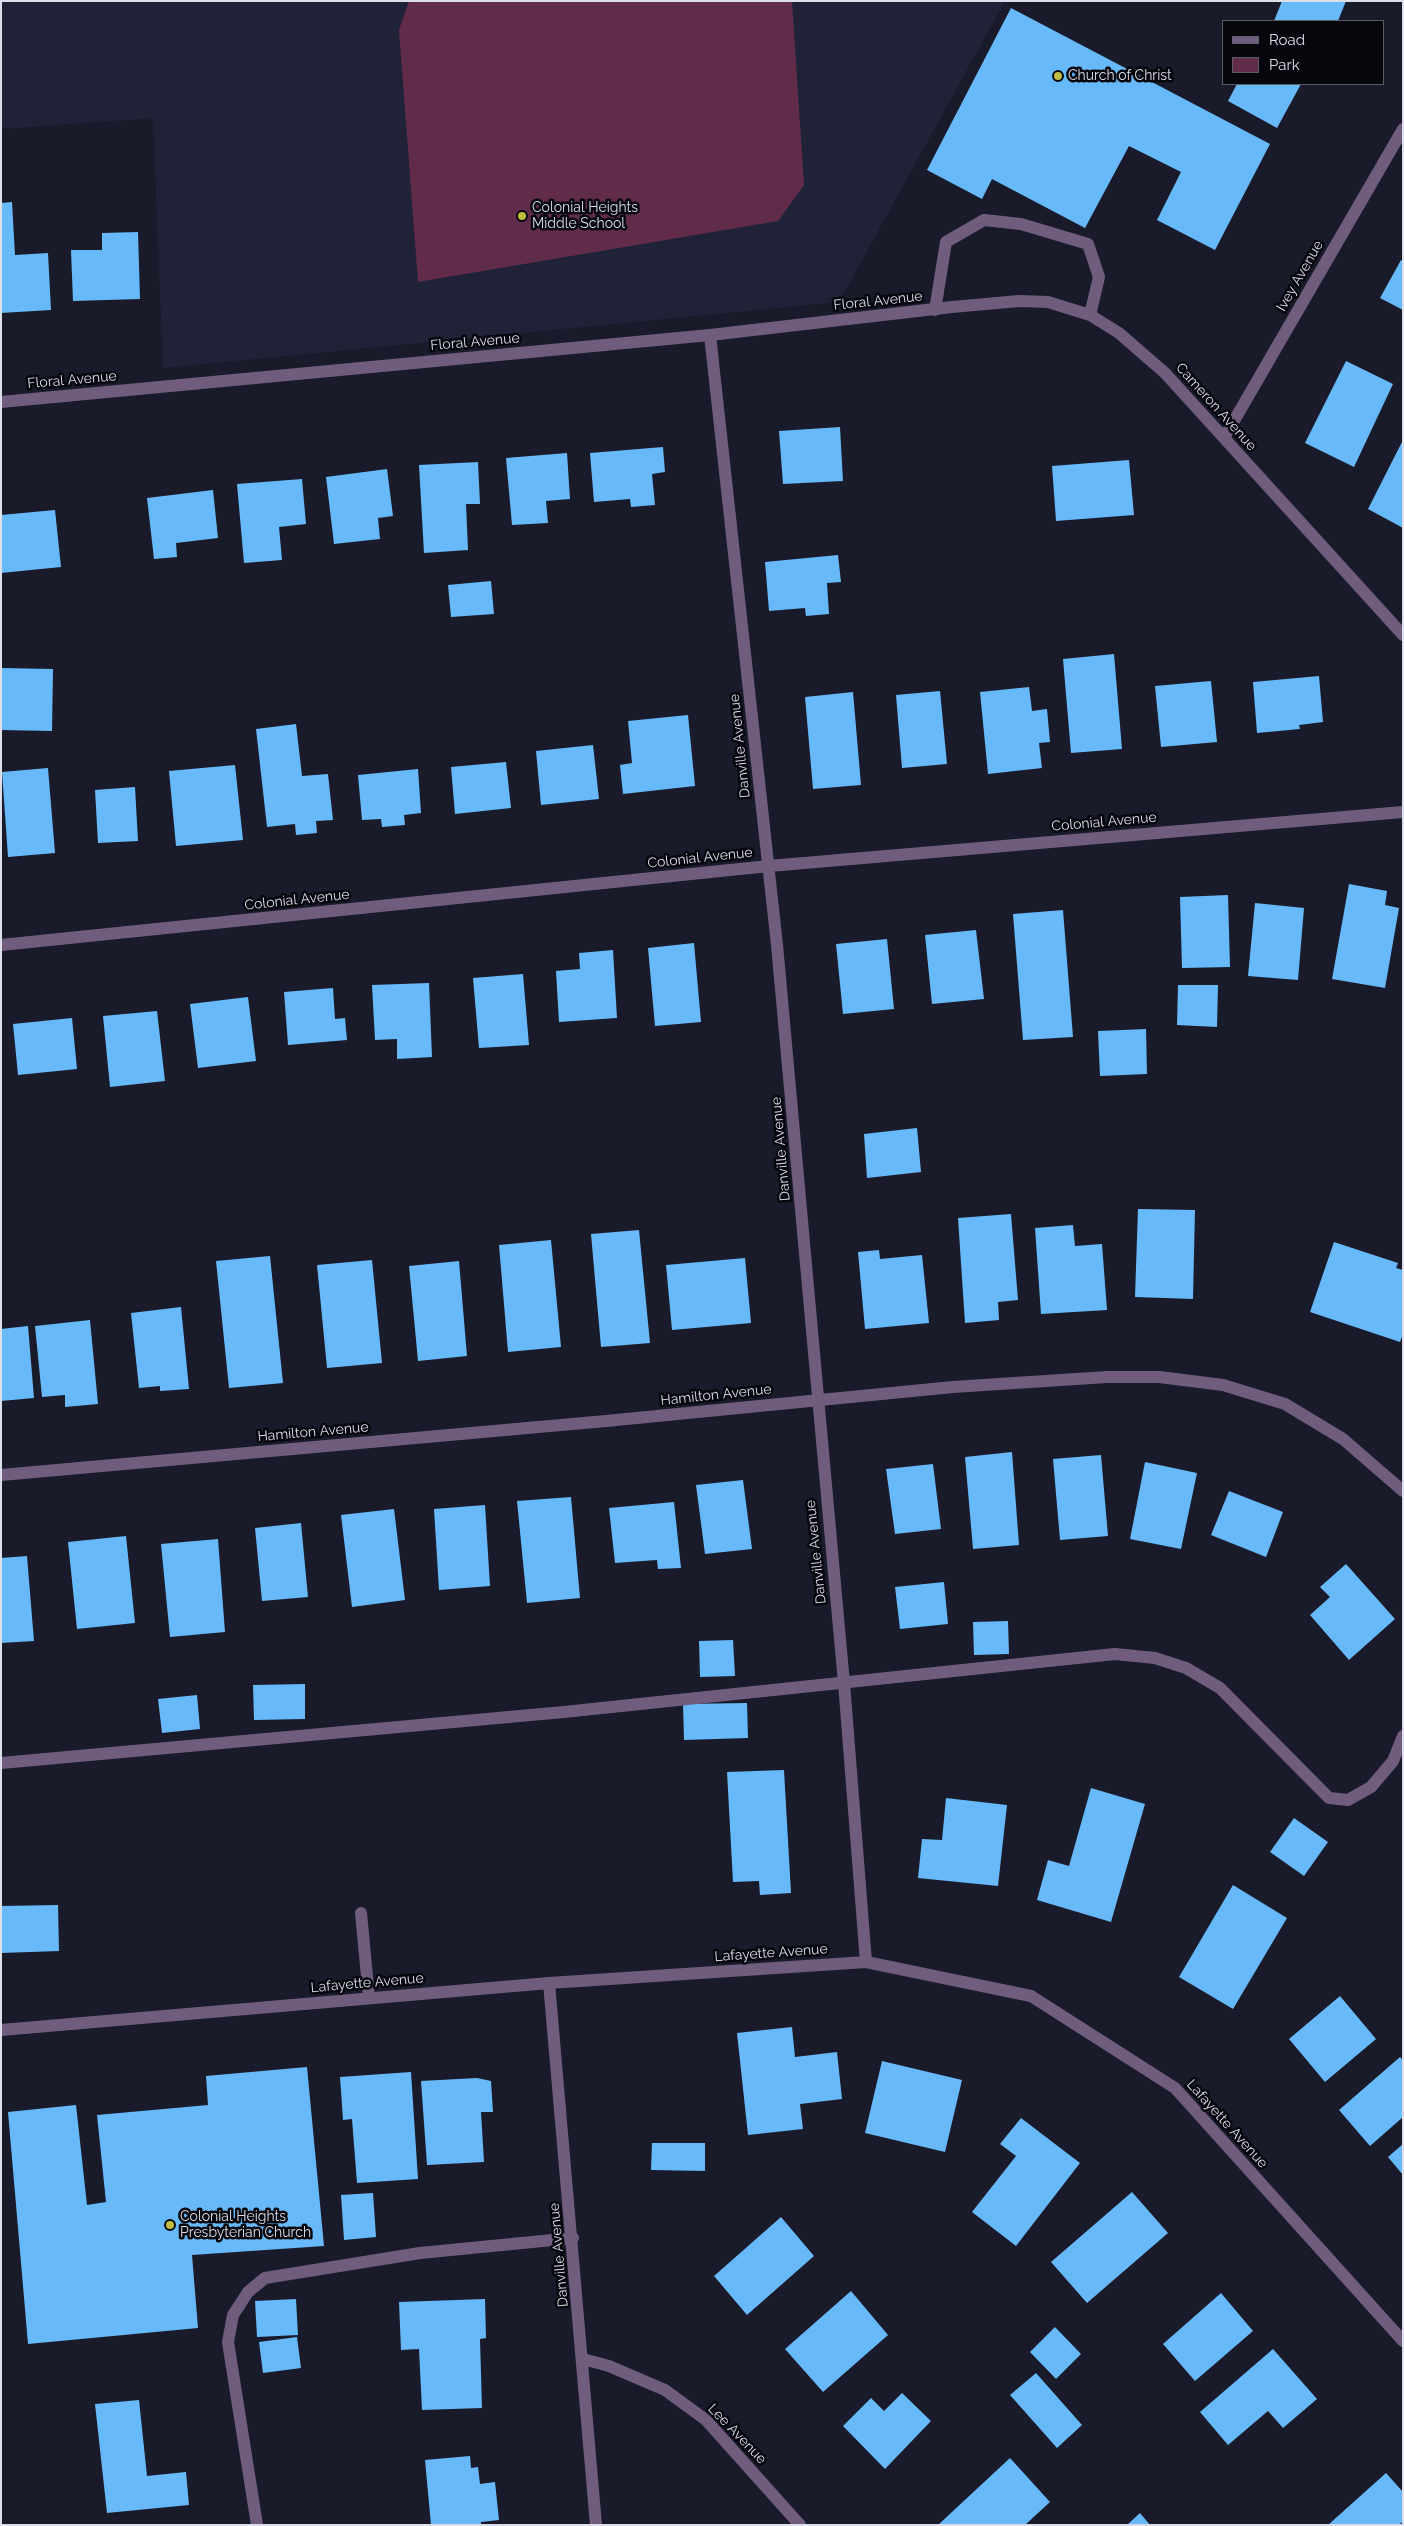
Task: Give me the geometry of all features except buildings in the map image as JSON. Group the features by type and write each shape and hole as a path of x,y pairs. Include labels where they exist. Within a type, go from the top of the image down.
{"street":[{"name":"Ivey Avenue","path":"1224,438 1403,129"},
{"path":"935,310 946,242 984,220 1022,224 1088,244 1099,277 1090,315"},
{"name":"Cameron Avenue","path":"952,307 1019,302 1048,302 1090,315 1119,333 1164,373 1403,636"},
{"name":"Floral Avenue","path":"1,402 710,335 952,307"},
{"name":"Danville Avenue","path":"710,335 778,944 844,1683 866,1962"},
{"name":"Colonial Avenue","path":"1,945 768,866 1402,811"},
{"name":"Hamilton Avenue","path":"1,1475 953,1387 1107,1377 1159,1377 1223,1385 1285,1404 1343,1439 1403,1491"},
{"path":"1,1764 564,1712 1115,1654 1155,1658 1186,1668 1220,1688 1329,1798 1348,1800 1372,1787 1393,1761 1403,1736"},
{"path":"361,1913 369,1998"},
{"name":"Lafayette Avenue","path":"1,2030 549,1983 866,1962 1031,1996 1175,2088 1403,2340"},
{"name":"Danville Avenue","path":"549,1983 573,2238 596,2525"},
{"path":"257,2525 228,2342 234,2315 248,2292 265,2278 420,2253 573,2238"},
{"name":"Lee Avenue","path":"583,2359 609,2366 665,2390 706,2420 800,2525"}],"shaded area":[{"name":"Colonial Heights Middle School","path":"1,1 1005,1 839,302 163,368 153,118 1,129"}],"green space":[{"path":"409,1 792,1 804,185 778,221 418,282 399,30"}],"place":[{"name":"Church of Christ","path":"1058,76"},
{"name":"Colonial Heights Middle School","path":"522,216"},
{"name":"Colonial Heights Presbyterian Church","path":"170,2225"}]}
